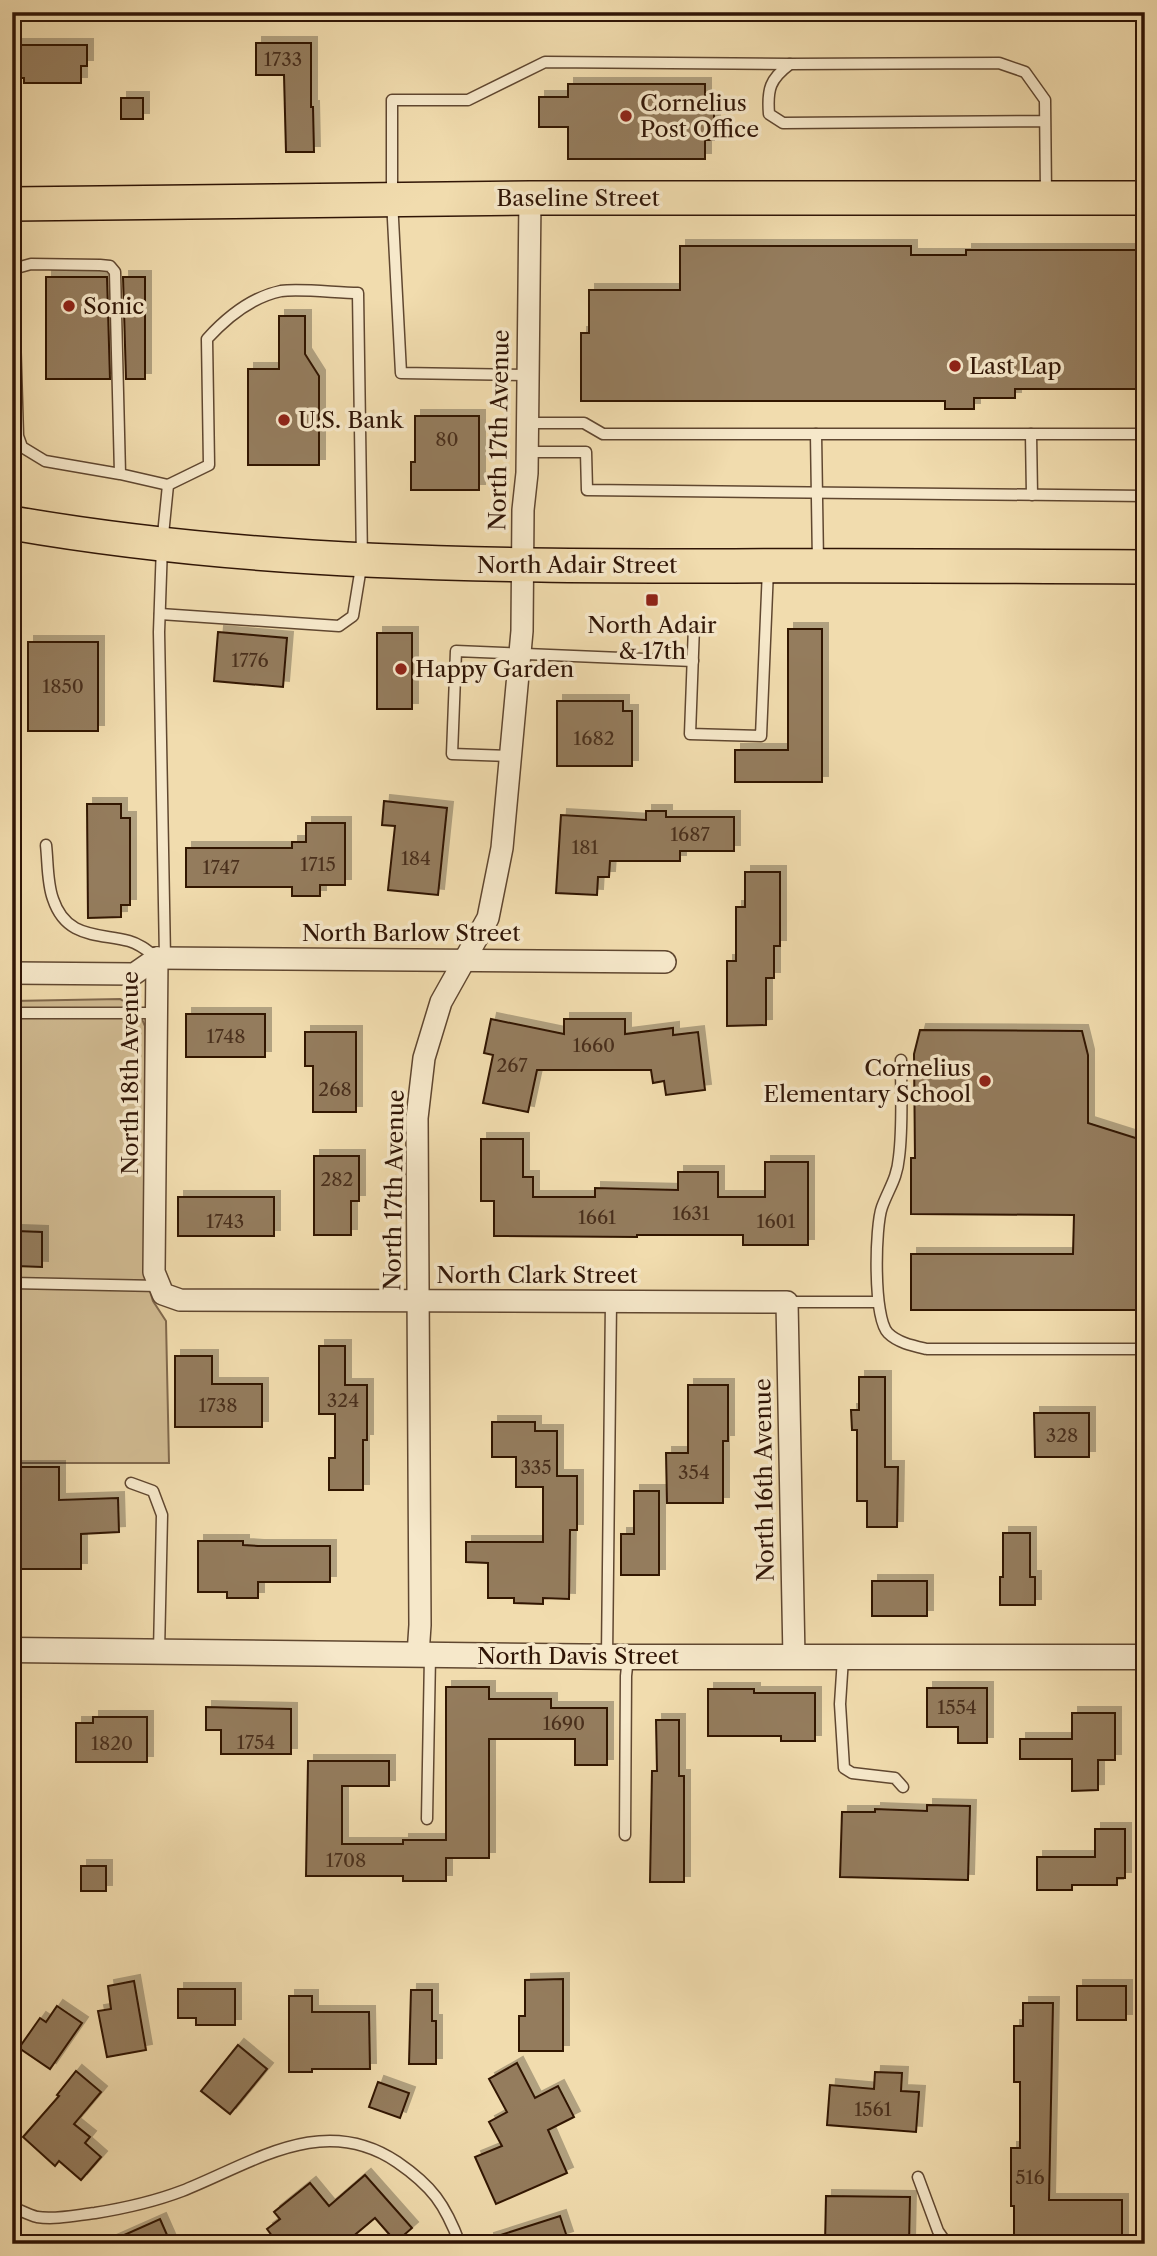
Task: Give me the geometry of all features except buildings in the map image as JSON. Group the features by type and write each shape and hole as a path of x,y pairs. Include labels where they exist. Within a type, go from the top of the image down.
{"highway":[{"name":"Baseline Street","path":"13,204 530,198 1145,198"},
{"name":"North Adair Street","path":"12,523 162,545 260,555 362,561 522,566 1145,567"}],"street":[{"name":"North 17th Avenue","path":"424,1655 420,1625 417,1118 424,1058 441,1002 488,918 502,848 520,654 527,452 530,198"},
{"name":"North Barlow Street","path":"161,958 665,962"},
{"name":"North 18th Avenue","path":"12,973 134,974 161,958"},
{"name":"North 18th Avenue","path":"161,958 156,1013 154,1272 161,1290"},
{"name":"North Clark Street","path":"161,1290 180,1300 787,1302"},
{"name":"North 16th Avenue","path":"787,1302 794,1658"},
{"name":"North Davis Street","path":"12,1650 617,1657 1145,1657"}],"lane":[{"path":"528,375 401,373 392,200 392,100 468,100 545,62 999,63 1025,72 1045,100 1046,197"},
{"path":"790,64 774,77 768,98 769,114 783,123 1045,121"},
{"path":"13,204 18,436 22,447 45,461 168,485 209,465 207,339 220,324 250,303 281,291 358,293 362,561 353,616 340,626 160,614"},
{"path":"13,269 31,264 100,265 110,266 115,272 120,474"},
{"path":"527,423 584,424 603,434 1145,434"},
{"path":"816,434 818,566"},
{"path":"1031,434 1032,495"},
{"path":"527,452 586,452 587,490 1145,496"},
{"path":"161,958 160,614 162,545 168,485"},
{"path":"694,626 690,734 761,736 768,566"},
{"path":"510,756 452,754 456,651 693,661"},
{"path":"46,845 52,899 65,923 83,932 131,941 161,958"},
{"path":"12,1013 156,1013"},
{"path":"901,1060 899,1157 896,1178 882,1206 878,1223 877,1301 880,1318 887,1332 913,1346 927,1349 1145,1349"},
{"path":"12,1283 161,1290"},
{"path":"611,1301 617,1657 626,1676 625,1835"},
{"path":"787,1302 877,1301"},
{"path":"131,1482 153,1491 162,1515 159,1652"},
{"path":"424,1655 427,1819"},
{"path":"843,1658 840,1704 844,1768 852,1773 895,1778 903,1787"},
{"path":"12,2207 36,2217 67,2217 137,2207 265,2154 316,2140 352,2142 382,2153 421,2179 449,2213 460,2244"},
{"path":"918,2176 938,2231 947,2244"}],"shaded area":[{"path":"120,999 137,1008 145,1026 145,1275 153,1301 166,1321 169,1463 12,1463 12,1001"}],"railway":[{"path":"12,14 1145,18"}],"place":[{"name":"Cornelius Post Office","path":"626,116"},
{"name":"Sonic","path":"69,306"},
{"name":"Last Lap","path":"955,366"},
{"name":"U.S. Bank","path":"284,420"},
{"name":"North Adair & 17th","path":"652,600"},
{"name":"Happy Garden","path":"401,669"},
{"name":"Cornelius Elementary School","path":"985,1081"}]}
